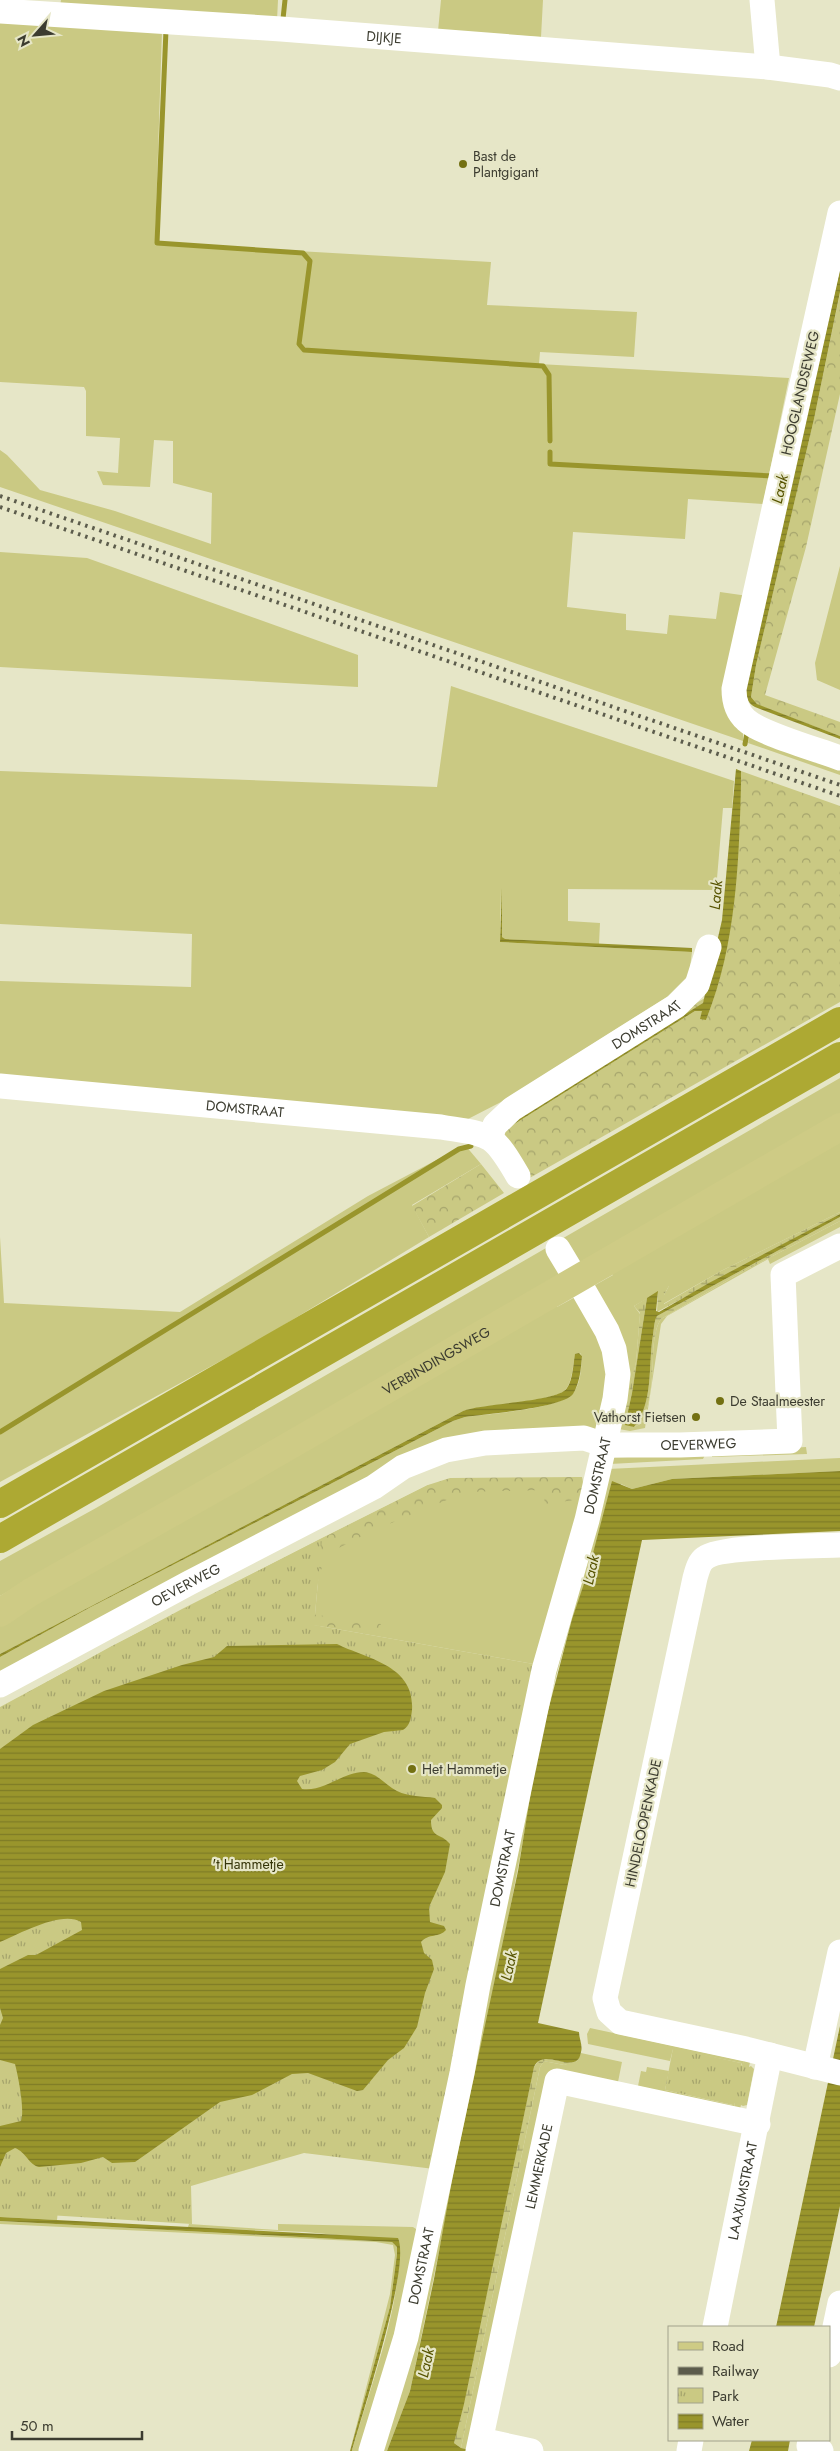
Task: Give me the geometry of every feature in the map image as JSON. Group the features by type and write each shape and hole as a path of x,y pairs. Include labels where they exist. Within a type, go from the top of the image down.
{"highway":[{"path":"0,1504 840,1021"},
{"path":"0,1539 365,1331 840,1056"}],"main road":[{"name":"VERBINDINGSWEG","path":"0,1613 31,1592 550,1296 840,1127"},
{"name":"VERBINDINGSWEG","path":"0,1606 31,1592"}],"street":[{"path":"762,0 768,67 840,78"},
{"name":"DIJKJE","path":"0,11 281,29 768,67"},
{"name":"HOOGLANDSEWEG","path":"840,213 734,689 736,706 744,718 761,729 840,758"},
{"name":"DOMSTRAAT","path":"0,1086 441,1127 490,1137 495,1125 512,1109 676,1006 697,984 709,947"},
{"path":"490,1137 507,1156 518,1176"},
{"name":"OEVERWEG","path":"0,1685 374,1487 410,1464 438,1453 466,1446 502,1442 584,1438 605,1445 680,1445 790,1441 783,1275 840,1246"},
{"name":"DOMSTRAAT","path":"371,2451 406,2337 544,1670 587,1520 617,1389 617,1363 610,1337 584,1292"},
{"name":"HINDELOOPENKADE","path":"840,1545 742,1550 709,1555 700,1564 694,1578 605,1998 609,2012 620,2022 830,2070 840,1952"},
{"name":"LAAXUMSTRAAT","path":"715,2326 758,2124 770,2055"},
{"name":"LEMMERKADE","path":"480,2446 557,2082 758,2124"},
{"path":"830,2350 840,2303"},
{"path":"810,2441 809,2446 821,2451"},
{"path":"480,2446 531,2451"}],"green space":[{"path":"61,0 278,0 277,20 60,6"},
{"path":"441,0 543,0 541,37 438,31"},
{"path":"0,21 162,31 155,243 491,262 487,305 637,312 634,357 540,352 539,364 789,378 763,504 688,499 685,539 573,532 567,607 626,614 626,630 667,634 669,615 716,619 720,592 748,596 727,700 840,764 840,775 748,743 750,734 743,732 743,741 0,487 0,450 40,490 115,511 211,544 212,493 173,483 173,441 154,440 150,487 103,485 97,471 118,473 120,438 86,436 86,391 84,387 0,382"},
{"path":"840,293 840,394 806,547 765,695 840,722 840,736 758,705 751,697 756,665 814,419"},
{"path":"0,552 87,558 358,655 358,687 0,667"},
{"path":"840,566 840,690 817,680 815,663"},
{"path":"451,686 734,781 732,808 723,808 716,890 568,889 568,921 600,923 599,944 504,939 502,937 501,889 500,942 692,952 689,975 667,997 501,1102 468,1119 0,1075 0,981 191,987 192,934 0,924 0,771 437,787"},
{"path":"741,771 840,806 840,1002 526,1180 505,1142 503,1126 612,1052 705,998 698,1007 511,1126 695,1011 702,1011 706,1020 716,990 730,928 736,866"},
{"path":"840,1078 840,1116 0,1596 0,1561 96,1508"},
{"path":"840,1137 840,1212 721,1271 663,1304 664,1295 669,1286 634,1306 640,1314 636,1362 623,1423 634,1427 642,1423 648,1406 652,1386 645,1428 630,1431 619,1429 590,1288 613,1275 611,1271"},
{"path":"465,1145 481,1164 412,1205 429,1237 264,1337 0,1482 0,1237 4,1303 180,1312 368,1196"},
{"path":"481,1164 504,1193 429,1237 412,1206"},
{"path":"840,1212 840,1214 657,1312 658,1291 670,1284 664,1295 664,1304 721,1271"},
{"path":"840,1217 840,1221 740,1273 661,1319 654,1339 652,1383 648,1406 642,1423 634,1427 645,1407 657,1316"},
{"path":"840,1221 840,1227 770,1264 768,1259 667,1316 661,1324 652,1382 654,1339 661,1319 740,1273"},
{"path":"579,1295 611,1363 597,1431 474,1440 0,1674 0,1657 89,1608 453,1421 465,1417 539,1407 566,1399 578,1385 582,1356 580,1353 575,1355 568,1386 560,1393 535,1400 463,1411 0,1654 0,1621 554,1303 557,1307"},
{"path":"647,1298 632,1393 625,1425 623,1423 623,1416 636,1362 640,1313 634,1306"},
{"path":"806,1447 807,1454 712,1457 712,1453"},
{"path":"706,1453 703,1459 610,1464 608,1458"},
{"path":"840,1458 840,1471 672,1479 632,1489 621,1484 572,1619 551,1694 506,1930 410,2391 387,2451 378,2451 535,1735 608,1469"},
{"path":"582,1477 587,1520 545,1666 314,1625 322,1538 428,1485"},
{"path":"582,1477 584,1492 575,1500 545,1504 543,1490 466,1492 372,1531 325,1555 310,1614 381,1624 380,1631 296,1624 0,1715 0,1707 182,1609 428,1485 450,1478"},
{"name":"'t Hammetje","path":"322,1538 314,1625 545,1666 434,2169 304,2153 191,2186 192,2224 0,2212 0,1708 110,1647"},
{"path":"590,2028 744,2061 743,2066 741,2063 673,2049 670,2061 588,2044 587,2034"},
{"path":"673,2048 741,2063 742,2066 744,2061 750,2062 749,2067 751,2066 754,2069 747,2105 741,2105 740,2109 734,2108 735,2103 733,2105 665,2090"},
{"path":"581,2053 622,2062 618,2082 555,2069 472,2450 461,2448 540,2067 544,2061 564,2065 577,2061"},
{"path":"543,2058 573,2063 564,2065 544,2061 540,2067 461,2448 454,2443 534,2067"},
{"path":"647,2067 669,2071 665,2090 732,2105 735,2103 734,2108 638,2086 641,2071 646,2072"},
{"path":"59,2200 57,2220 0,2217 0,2211"},
{"path":"0,2221 392,2242 397,2247 397,2254 390,2307 350,2451 390,2294 395,2255 393,2245 376,2242 0,2224"},
{"path":"189,2224 278,2230 278,2224 413,2227 419,2231 366,2451 352,2451 390,2318 396,2291 399,2241 305,2232 198,2228 188,2227"}],"water":[{"path":"840,269 840,292 814,419 756,665 751,697 757,704 840,736 840,739 755,707 748,700 746,683"},
{"path":"736,769 741,771 741,784 734,904 724,963 706,1020 700,1019 702,1011 695,1011 511,1126 510,1124 703,1003 722,920"},
{"path":"502,888 502,937 505,939 692,948 692,952 500,942"},
{"path":"840,1214 840,1217 657,1316 654,1325 645,1407 634,1427 625,1425 647,1298 658,1291 656,1311 659,1312 709,1283"},
{"path":"579,1353 582,1356 579,1380 573,1394 566,1399 540,1407 465,1417 453,1421 89,1608 0,1657 0,1654 463,1411 561,1393 569,1384 575,1354"},
{"path":"840,1471 840,1531 642,1540 538,2023 579,2032 581,2049 578,2059 573,2062 545,2059 538,2061 534,2067 464,2404 454,2443 461,2448 476,2451 387,2451 410,2391 434,2279 453,2175 518,1871 538,1749 572,1619 588,1572 612,1481 632,1489 672,1479"},
{"name":"'t Hammetje","path":"337,1644 375,1660 397,1673 406,1683 411,1695 411,1719 403,1730 384,1732 350,1744 335,1762 322,1770 300,1776 297,1781 302,1789 318,1788 348,1775 364,1772 378,1777 393,1789 402,1793 435,1798 442,1805 442,1808 431,1820 431,1826 434,1833 450,1844 445,1872 429,1907 430,1922 444,1926 446,1930 440,1934 427,1937 421,1942 424,1953 432,1960 434,1969 425,1993 417,2027 404,2048 388,2060 363,2090 357,2091 308,2073 292,2074 252,2095 220,2102 135,2162 112,2163 103,2157 81,2163 39,2167 15,2148 6,2153 0,2167 0,2126 21,2121 22,2109 21,2092 15,2064 0,2060 0,2025 3,2018 0,2008 0,1969 28,1955 36,1955 82,1930 81,1922 73,1919 63,1919 29,1929 0,1942 0,1749 33,1725 104,1691 182,1665 214,1657 227,1646"},
{"path":"840,2026 840,2206 814,2326 776,2326"},
{"path":"0,2217 398,2238 400,2254 398,2278 392,2308 352,2451 350,2451 390,2307 397,2254 397,2247 392,2242 0,2221"},
{"path":"752,2441 790,2441 788,2451 749,2451"}],"waterway":[{"path":"281,21 283,19 285,0"},
{"path":"166,30 157,243 303,253 310,261 299,344 304,350 543,366 549,375 550,441"},
{"path":"550,452 550,464 773,476"},
{"name":"Laak","path":"745,744 747,733"},
{"path":"0,1432 459,1149 471,1146"}],"railway":[{"path":"0,496 840,785"},
{"path":"0,507 840,796"}],"place":[{"name":"Bast de Plantgigant","path":"463,164"},
{"name":"De Staalmeester","path":"720,1401"},
{"name":"Vathorst Fietsen","path":"696,1417"},
{"name":"Het Hammetje","path":"412,1769"}]}
